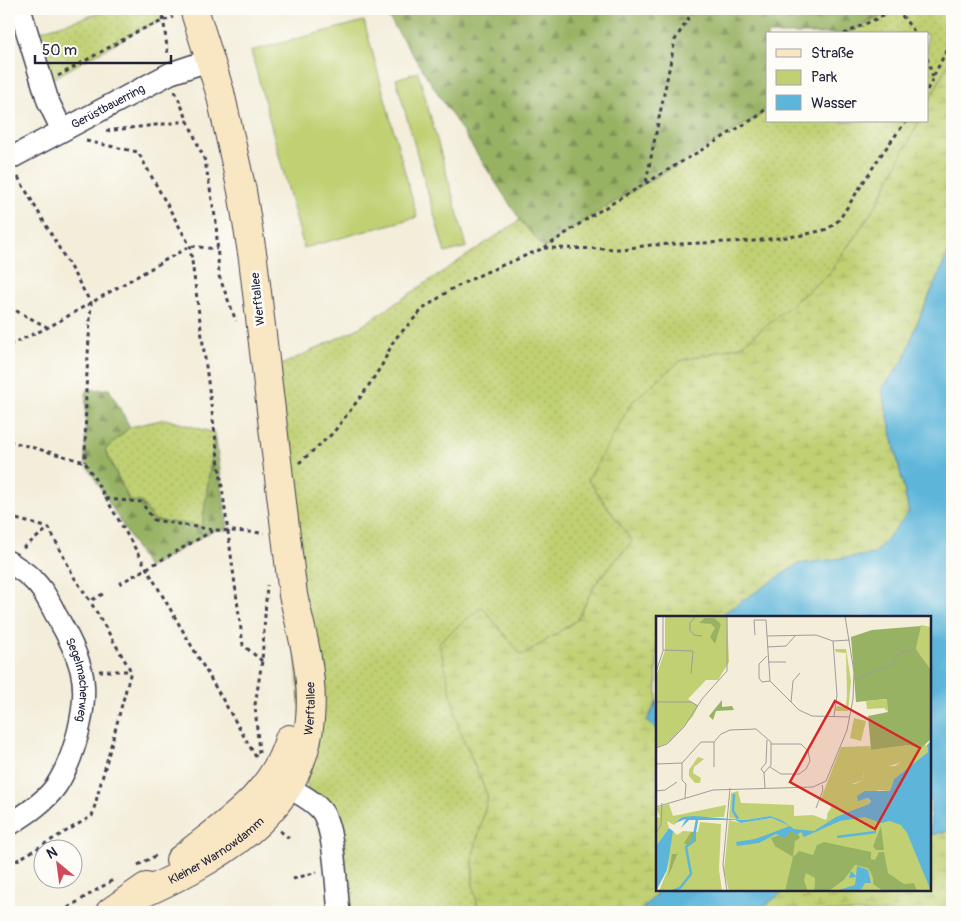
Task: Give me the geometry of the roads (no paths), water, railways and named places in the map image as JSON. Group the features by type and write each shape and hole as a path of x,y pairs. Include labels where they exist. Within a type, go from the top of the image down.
{"street":[{"path":"20,9 48,101 62,130"},
{"name":"Werftallee","path":"194,9 233,145 253,259 293,595 289,631 293,706 292,726 280,784"},
{"name":"Gerüstbauerring","path":"14,168 62,130 171,73 210,60"},
{"name":"Segelmacherweg","path":"9,825 36,806 55,787 70,758 78,729 83,691 81,671 70,639 44,594 12,558"},
{"path":"280,784 306,798 323,812 334,869 338,912"},
{"name":"Kleiner Warnowdamm","path":"122,905 247,807 280,784"}],"water":[{"path":"952,245 952,830 931,835 931,616 720,616 798,564 874,554 909,512 882,389 905,358 917,323"},
{"path":"656,703 656,729 647,721"},
{"path":"659,891 784,891 757,912 640,912"}]}
